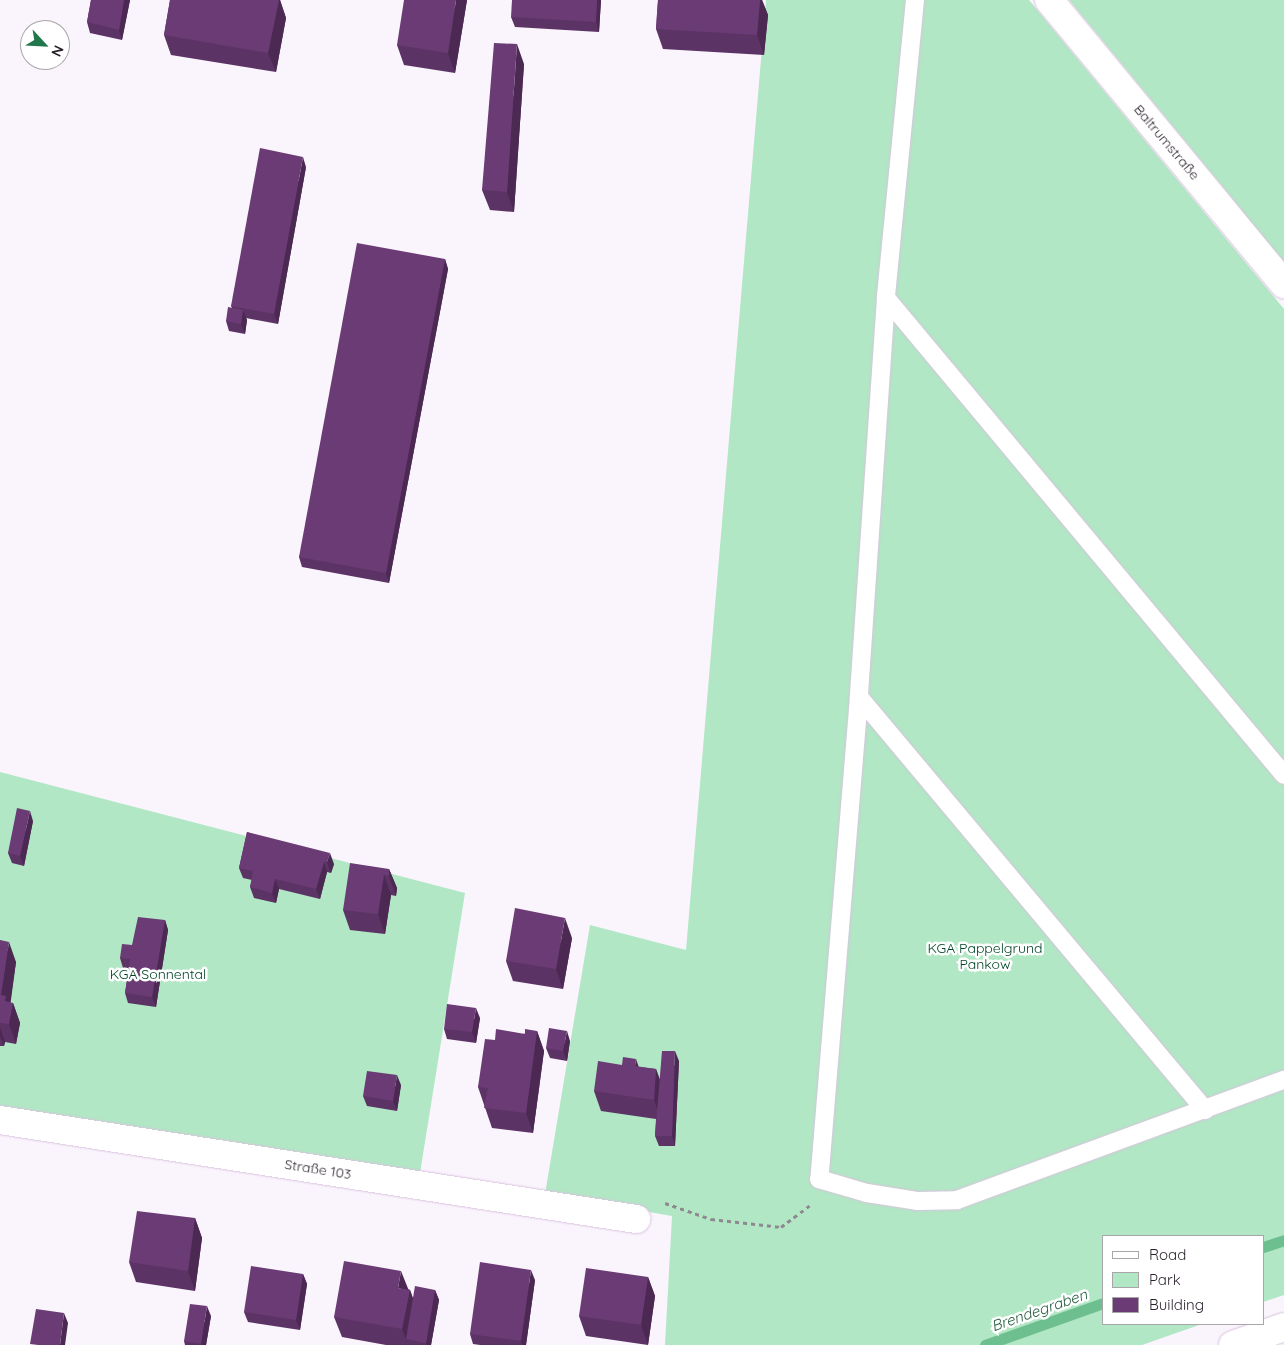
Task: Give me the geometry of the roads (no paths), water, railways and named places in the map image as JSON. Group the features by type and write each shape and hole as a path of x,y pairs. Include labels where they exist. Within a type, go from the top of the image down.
{"main road":[{"name":"Baltrumstraße","path":"1050,0 1284,284"},
{"name":"Straße 103","path":"0,1120 636,1219"},
{"path":"1233,1345 1284,1327"}],"lane":[{"path":"915,0 886,298 860,697 819,1179 876,1194 918,1200 957,1200 1284,1080"},
{"path":"886,298 1284,775"},
{"path":"860,697 1205,1110"}],"waterway":[{"name":"Brendegraben","path":"1264,1247 1284,1240"},
{"name":"Brendegraben","path":"985,1345 1102,1303"}],"park label":[{"name":"KGA Pappelgrund Pankow","path":"985,956"},
{"name":"KGA Sonnental","path":"158,974"}]}
